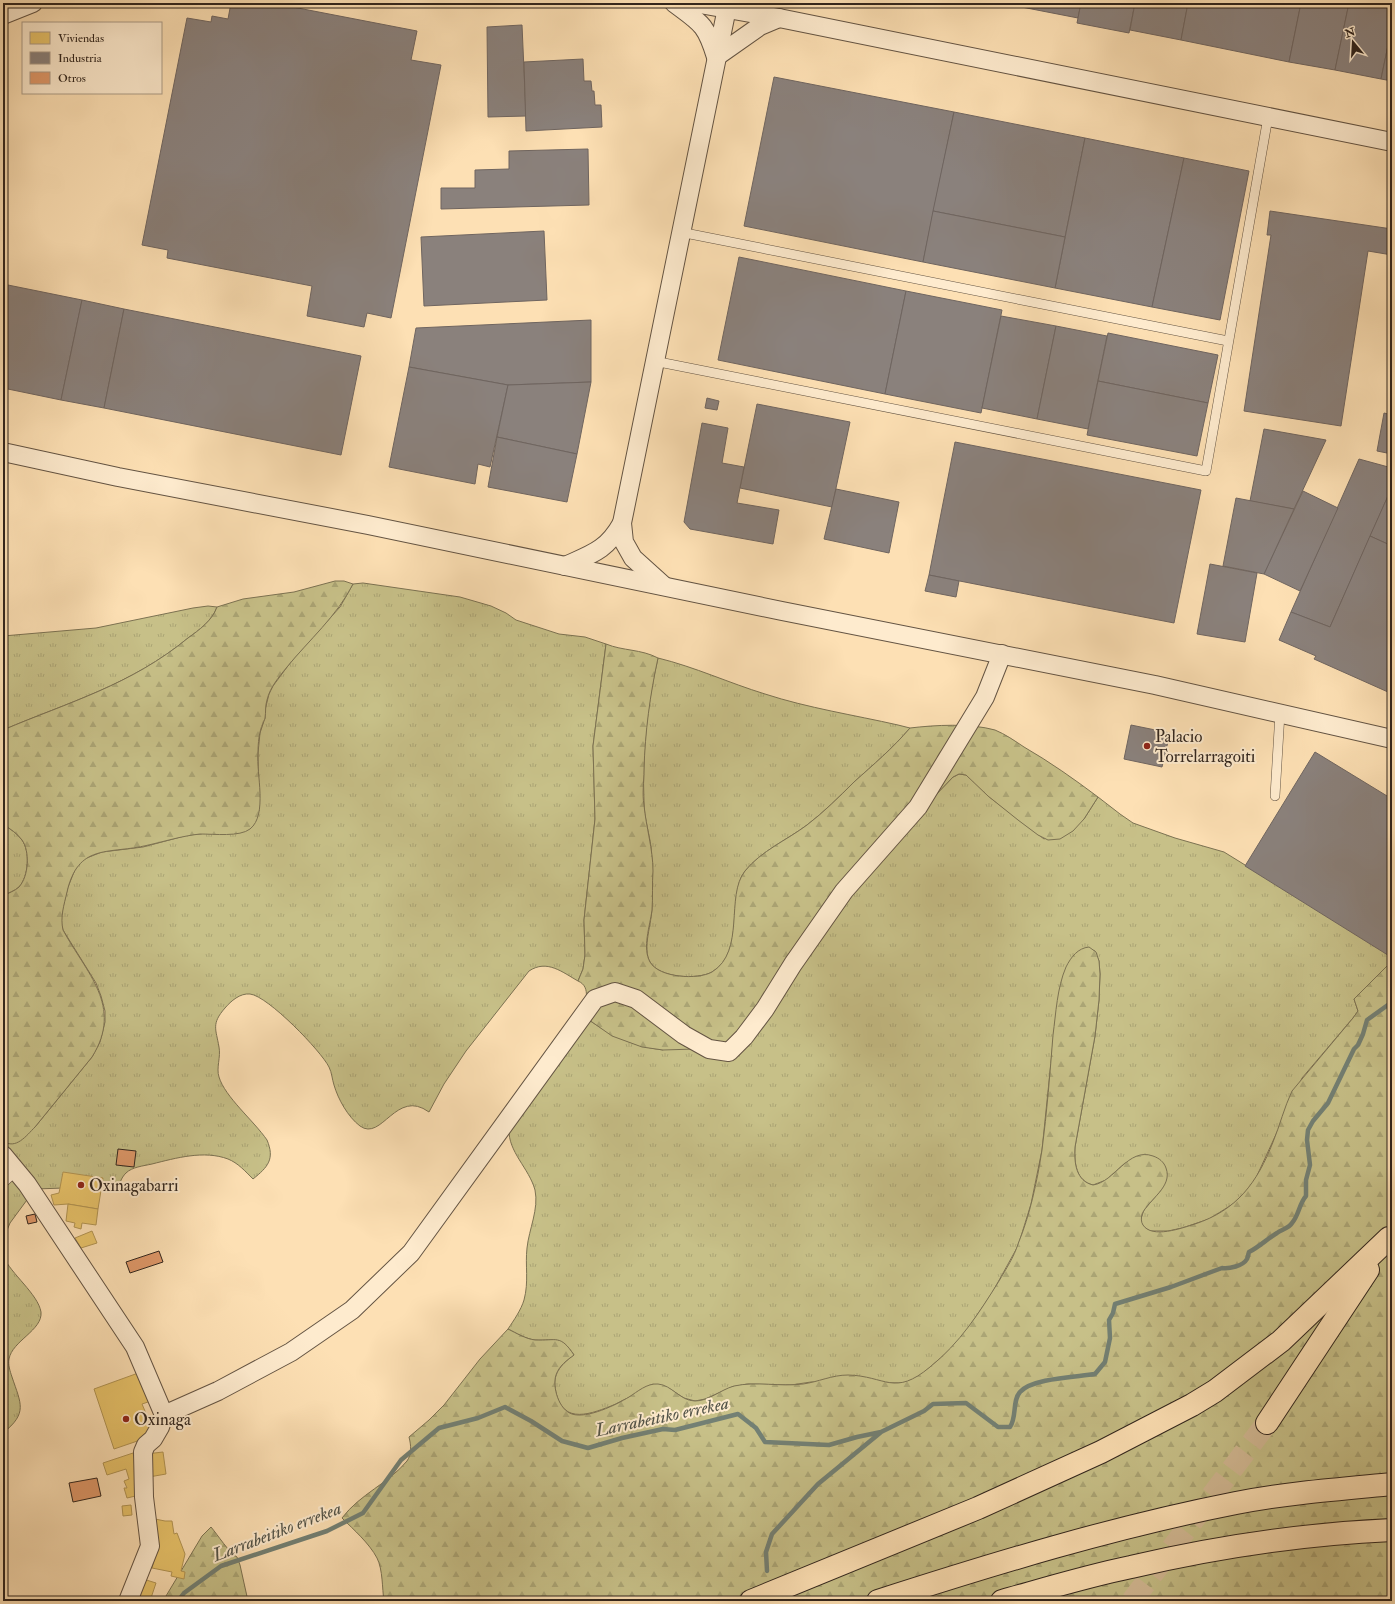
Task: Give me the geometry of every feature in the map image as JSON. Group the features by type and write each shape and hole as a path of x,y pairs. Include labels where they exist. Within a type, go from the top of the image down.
{"highway":[{"path":"1268,1423 1391,1236"},
{"path":"751,1601 978,1508 1101,1452 1192,1405 1215,1391 1281,1341 1391,1236"},
{"path":"878,1601 1045,1549 1103,1533 1180,1515 1238,1503 1303,1493 1392,1484"},
{"path":"1007,1600 1131,1566 1209,1551 1318,1536 1392,1530"}],"street":[{"path":"3,15 33,3"},
{"path":"674,3 701,23 710,37 716,57"},
{"path":"694,3 728,6 779,18 1392,142"},
{"path":"612,576 608,564 622,523 680,232 728,6"},
{"path":"716,57 760,26 779,18"},
{"path":"3,452 126,479 368,525 612,576 1155,685 1392,739"},
{"path":"565,566 616,542"},
{"path":"616,542 664,586"},
{"path":"164,1415 218,1391 291,1352 352,1310 411,1253 595,999 615,992 636,999 684,1035 709,1049 729,1052 744,1037 765,1009 793,964 844,891 918,807 985,697 1002,654"},
{"path":"3,1156 27,1184 135,1347 164,1415 157,1433 146,1445 143,1452 144,1497 150,1546 128,1601"}],"lane":[{"path":"654,361 1206,471 1268,117"},
{"path":"680,232 1228,341"},
{"path":"1275,796 1280,713"},
{"path":"3,1183 16,1171"}],"green space":[{"path":"335,581 344,581 353,584 339,607 295,657 268,695 265,719 259,741 259,814 255,823 250,829 246,832 233,834 193,835 144,846 106,851 86,858 78,866 72,877 67,892 62,920 63,930 98,990 103,1006 104,1022 101,1039 92,1057 35,1127 24,1138 16,1143 12,1144 3,1141 3,896 19,887 25,877 27,857 25,845 22,840 16,833 3,824 3,730 99,691 144,668 201,628 209,621 217,607 243,599 294,592"},
{"path":"363,583 460,597 491,606 506,613 516,620 559,634 585,637 606,644 593,746 595,819 584,920 585,955 583,969 578,981 554,968 542,966 529,971 466,1051 444,1084 429,1112 417,1106 407,1106 398,1110 375,1127 368,1129 360,1126 348,1113 341,1102 333,1083 329,1067 305,1037 281,1014 258,997 250,994 239,996 225,1008 216,1023 219,1051 218,1074 227,1093 267,1140 270,1158 263,1171 253,1179 238,1165 228,1159 219,1156 200,1155 171,1159 131,1169 123,1177 119,1190 64,1188 35,1189 10,1223 3,1240 3,1141 4,1142 35,1127 92,1057 100,1042 105,1022 105,1011 96,983 63,930 61,922 68,887 76,867 84,859 102,852 143,847 188,835 201,834 259,811 258,753 260,733 265,718 265,710 269,694 273,686 293,659 340,607 353,584"},
{"path":"208,606 217,607 212,617 205,625 166,654 144,668 99,691 3,730 3,636 96,628"},
{"path":"606,644 645,653 658,658 650,700 643,788 643,801 652,854 653,871 652,910 647,937 647,950 650,962 655,967 670,974 689,977 706,975 722,963 729,951 732,937 736,894 739,882 745,871 759,857 807,825 819,815 890,749 910,728 941,725 975,726 995,730 1053,765 1098,797 1084,819 1073,831 1060,839 1048,840 1038,835 1018,820 988,796 966,775 959,774 953,777 927,804 853,892 734,1056 695,1049 663,1050 642,1047 612,1036 582,1015 586,1001 586,991 585,987 578,981 583,969 585,955 584,920 595,819 593,746"},
{"path":"658,658 781,699 910,728 890,749 819,815 807,825 759,857 745,871 740,882 737,895 729,951 722,963 706,975 689,977 662,971 650,962 647,950 652,913 652,869 651,847 644,808 644,765 648,711"},
{"path":"959,774 966,775 970,778 988,796 1044,839 1084,819 1098,797 1133,823 1175,838 1224,852 1258,873 1323,903 1392,939 1392,961 1354,999 1358,1011 1302,1078 1255,1180 1241,1198 1209,1219 1168,1231 1150,1231 1141,1223 1141,1218 1144,1210 1161,1190 1167,1174 1163,1163 1125,1163 1106,1180 1093,1185 1083,1180 1077,1170 1076,1165 1075,1147 1095,1036 1099,1000 1099,961 1094,950 1062,980 1055,1023 1042,1150 1031,1204 1018,1246 992,1293 965,1333 952,1348 921,1375 903,1383 811,1382 791,1385 747,1384 732,1387 705,1399 695,1401 684,1398 670,1389 628,1398 602,1410 584,1414 568,1412 562,1407 558,1399 555,1382 557,1372 566,1361 574,1355 565,1344 557,1340 535,1340 521,1336 508,1329 524,1300 527,1280 527,1248 536,1204 535,1190 528,1174 515,1153 509,1129 582,1015 601,1028 620,1038 640,1046 663,1050 853,892 927,804 953,777"},
{"path":"3,824 16,833 25,845 27,864 25,877 19,887 3,896"},
{"path":"1089,947 1096,952 1099,961 1099,1000 1095,1036 1075,1147 1077,1170 1083,1180 1093,1185 1101,1183 1136,1156 1153,1156 1161,1160 1166,1168 1166,1181 1163,1187 1145,1208 1141,1218 1142,1224 1147,1229 1160,1232 1183,1228 1210,1218 1234,1203 1244,1193 1267,1157 1292,1091 1358,1011 1354,999 1392,961 1392,1601 384,1601 379,1563 374,1552 342,1518 357,1502 400,1469 410,1455 411,1449 409,1437 444,1405 480,1359 508,1329 521,1336 535,1340 558,1340 569,1348 574,1355 559,1369 556,1375 555,1386 558,1398 563,1408 567,1412 578,1415 593,1413 609,1407 642,1388 654,1384 668,1387 690,1400 700,1401 734,1386 751,1384 794,1385 842,1375 861,1376 890,1383 898,1383 918,1376 941,1358 960,1338 999,1281 1010,1263 1026,1222 1033,1198 1042,1150 1053,1035 1057,1001 1061,983 1070,960 1078,951"},
{"path":"3,1256 12,1270 35,1298 41,1312 40,1318 33,1330 11,1353 9,1359 9,1368 20,1401 20,1408 16,1420 3,1433"},
{"path":"211,1527 227,1548 237,1557 248,1601 163,1601 202,1536"}],"building: Viviendas":[{"name":"Oxinagabarri","path":"63,1172 103,1178 98,1209 68,1204 54,1205 51,1195 59,1193"},
{"name":"Oxinagabarri","path":"68,1204 98,1209 96,1225 82,1223 81,1229 74,1227 75,1223 66,1221"},
{"path":"92,1231 97,1243 81,1248 75,1238"},
{"name":"Oxinaga","path":"141,1372 151,1401 142,1404 155,1435 114,1449 94,1389"},
{"path":"163,1452 166,1474 149,1477 146,1454"},
{"path":"133,1453 144,1494 127,1498 124,1488 127,1488 124,1481 129,1479 126,1469 107,1475 103,1463"},
{"path":"131,1505 132,1515 123,1516 122,1506"},
{"path":"155,1519 172,1521 174,1534 177,1533 185,1554 181,1571 185,1572 184,1579 171,1576 172,1572 152,1568 158,1544"},
{"path":"140,1578 156,1583 150,1601 132,1601"}],"building: Industria":[{"path":"231,3 272,3 417,31 411,60 441,65 391,318 367,313 364,327 307,316 312,286 167,258 168,250 142,245 187,18 211,22 212,16 228,19"},
{"path":"1001,3 1081,3 1078,18"},
{"path":"1081,3 1135,3 1129,33 1077,23"},
{"path":"1135,3 1188,3 1181,40 1130,30"},
{"path":"1188,3 1301,3 1289,62 1181,40"},
{"path":"1301,3 1349,3 1335,70 1289,62"},
{"path":"1349,3 1392,3 1392,26 1381,79 1335,70"},
{"path":"522,25 526,116 488,117 487,27"},
{"path":"1392,26 1392,81 1381,79"},
{"path":"583,59 584,81 591,81 592,91 594,91 595,105 601,105 602,127 526,131 524,62"},
{"path":"774,77 954,112 923,262 744,226"},
{"path":"954,112 1085,138 1065,237 933,211"},
{"path":"1085,138 1184,158 1152,307 1055,288"},
{"path":"588,149 589,205 441,209 441,188 475,188 475,170 509,169 509,151"},
{"path":"1184,158 1249,171 1220,320 1152,307"},
{"path":"933,211 1065,237 1055,288 923,262"},
{"path":"1270,211 1392,229 1392,255 1368,251 1341,426 1244,411 1271,235 1267,235"},
{"path":"544,231 547,300 424,306 421,237"},
{"path":"739,257 906,291 885,394 718,360"},
{"path":"3,284 82,300 61,400 3,388"},
{"path":"906,291 1002,310 981,413 885,394"},
{"path":"82,300 124,309 104,408 61,400"},
{"path":"124,309 361,356 341,455 104,408"},
{"path":"1001,316 1056,326 1037,419 982,408"},
{"path":"591,320 591,382 508,385 409,367 416,328"},
{"path":"1056,326 1107,336 1088,429 1037,419"},
{"path":"1108,333 1218,355 1208,403 1098,381"},
{"path":"409,367 508,385 490,467 478,464 475,484 389,467"},
{"path":"1098,381 1208,403 1197,456 1087,435"},
{"path":"591,382 577,454 497,437 508,385"},
{"path":"707,398 719,401 717,410 705,408"},
{"path":"757,404 850,422 832,507 740,488"},
{"path":"1384,413 1392,415 1392,454 1377,451"},
{"path":"702,423 728,428 722,463 744,467 737,503 779,510 773,544 690,529 684,522"},
{"path":"1264,429 1326,440 1294,509 1250,501"},
{"path":"497,437 577,454 567,502 488,487"},
{"path":"955,442 1201,490 1174,623 929,575"},
{"path":"1359,459 1392,468 1392,487 1330,627 1291,612"},
{"path":"1392,487 1392,546 1370,536"},
{"path":"836,489 899,502 889,553 824,539"},
{"path":"1303,491 1338,508 1300,591 1264,574"},
{"path":"1236,498 1294,509 1264,574 1223,566"},
{"path":"1370,536 1392,546 1392,685 1388,692 1314,659 1316,656 1279,640 1291,612 1330,627"},
{"path":"1210,564 1257,573 1245,642 1197,634"},
{"path":"929,575 959,581 956,597 925,591"},
{"name":"Palacio Torrelarragoiti","path":"1131,725 1170,733 1162,767 1124,759"},
{"path":"1315,752 1392,799 1391,957 1245,866"}],"building: Otros":[{"path":"118,1149 136,1151 134,1167 116,1165"},
{"path":"35,1214 37,1222 28,1224 26,1216"},
{"path":"159,1251 163,1262 130,1273 126,1262"},
{"path":"97,1478 101,1496 73,1502 69,1483"}],"waterway":[{"name":"Larrabeitiko errekea","path":"178,1601 184,1593 221,1566 327,1531 363,1513 401,1460 439,1428 478,1418 505,1407 531,1421 562,1441 588,1448 622,1438 663,1429 675,1430 738,1414 756,1428 765,1442 829,1445 881,1432 924,1411 933,1404 966,1403 998,1427 1010,1427 1016,1400 1020,1392 1026,1387 1044,1381 1095,1374 1105,1362 1110,1338 1109,1320 1113,1313 1115,1304 1171,1287 1222,1268 1242,1264 1247,1259 1249,1252 1273,1235 1291,1225 1306,1196 1306,1180 1310,1165 1307,1140 1308,1130 1313,1121 1328,1103 1354,1049 1358,1045 1367,1020 1392,1002"},
{"path":"767,1571 766,1552 772,1534 818,1484 880,1433"}],"tunnel":[{"path":"1132,1601 1267,1423"}],"place":[{"name":"Palacio Torrelarragoiti","path":"1147,746"},
{"name":"Oxinagabarri","path":"81,1185"},
{"name":"Oxinaga","path":"126,1419"}]}
